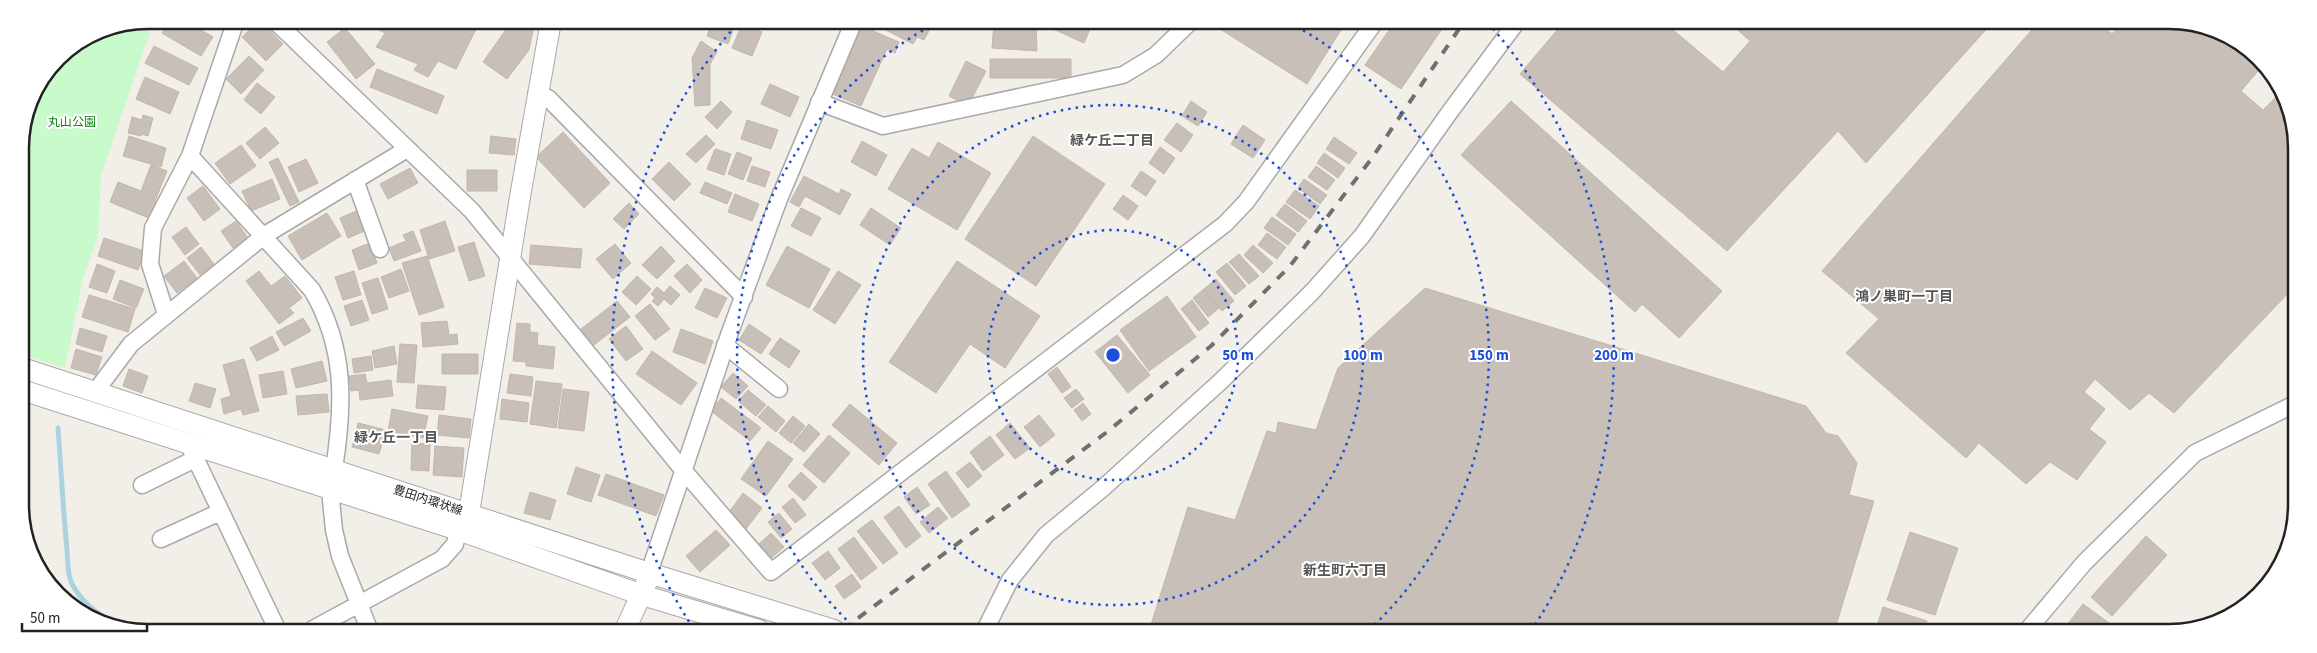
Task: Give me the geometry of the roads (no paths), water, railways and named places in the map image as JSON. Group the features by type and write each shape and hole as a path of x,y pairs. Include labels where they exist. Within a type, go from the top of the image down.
{"street":[{"path":"166,314 150,264 153,228 190,156 233,29"},
{"path":"283,29 472,211 683,470 771,572 1225,224 1246,202 1369,29"},
{"path":"469,513 537,92 549,29"},
{"path":"628,624 642,595 725,345 779,199 851,29"},
{"path":"819,102 883,126 1124,75 1156,55 1183,29"},
{"path":"988,624 1010,580 1046,535 1103,488 1220,381 1312,292 1362,236 1449,112 1511,29"},
{"path":"537,92 549,99 744,297"},
{"path":"94,392 131,344 265,235 407,149"},
{"path":"190,156 265,235 312,290 324,311 333,336 340,390 341,422 334,469"},
{"path":"355,180 380,249"},
{"path":"725,345 779,389"},
{"name":"豊田内環状線","path":"29,370 649,572 816,624"},
{"name":"豊田内環状線","path":"29,393 192,452 330,490 458,530 642,595 739,624"},
{"path":"2033,624 2084,563 2195,452 2288,407"},
{"path":"142,485 192,452 275,624"},
{"path":"330,490 334,530 340,556 367,624"},
{"path":"161,539 220,512"},
{"path":"322,624 442,559 455,544 458,530"}],"waterway":[{"path":"58,428 69,576 83,600 101,614"}],"railway":[{"path":"850,624 1107,432 1211,346 1290,266 1372,158 1459,29"}],"district":[{"name":"緑ケ丘二丁目","path":"1112,140"},
{"name":"鴻ノ巣町一丁目","path":"1904,296"},
{"name":"緑ケ丘一丁目","path":"396,437"},
{"name":"新生町六丁目","path":"1345,570"}],"park label":[{"name":"丸山公園","path":"72,122"}]}
